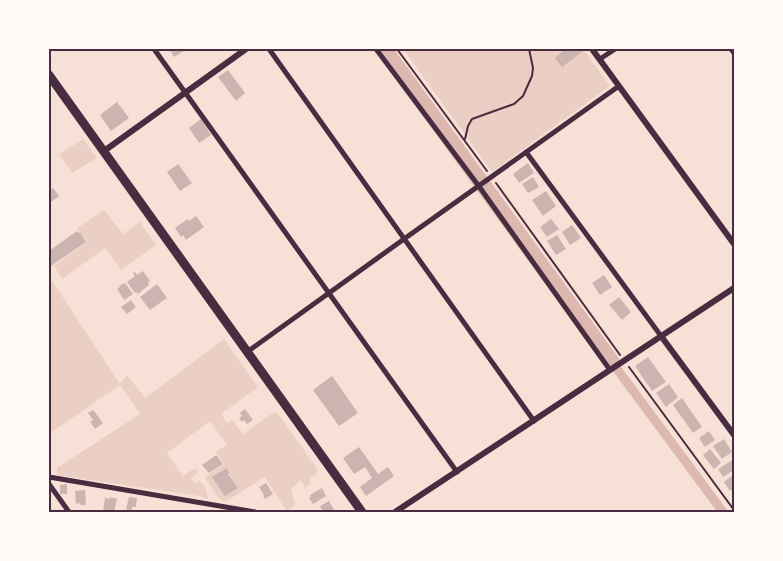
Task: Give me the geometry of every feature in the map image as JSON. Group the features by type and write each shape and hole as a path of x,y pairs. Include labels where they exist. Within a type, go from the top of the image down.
{"highway":[{"path":"49,75 362,512"}],"street":[{"path":"154,49 457,472"},
{"path":"104,151 246,49"},
{"path":"269,49 534,420"},
{"path":"376,49 616,366"},
{"path":"592,49 734,244"},
{"path":"600,59 615,49"},
{"path":"731,49 734,53"},
{"path":"247,352 619,86"},
{"path":"526,152 734,436"},
{"path":"396,512 734,288"},
{"path":"49,476 255,512"},
{"path":"49,484 69,512"}],"path":[{"path":"397,49 491,177 616,366 734,510"},
{"path":"465,140 472,120 514,104 523,96 532,76 533,68 530,49"}],"shaded area":[{"path":"403,49 583,49 610,86 492,172"},
{"path":"83,139 97,158 72,173 59,154"},
{"path":"104,210 123,234 140,222 156,245 121,270 105,248 62,279 54,266 87,242 77,228"},
{"path":"49,276 120,384 127,375 145,398 224,339 258,387 221,414 227,423 232,420 243,434 276,411 318,470 316,475 311,477 310,485 305,488 301,480 291,489 295,505 287,512 265,477 225,502 218,498 205,477 224,464 216,452 227,445 210,421 167,453 183,476 195,468 198,473 191,478 195,484 199,480 203,484 208,499 199,496 57,475 57,468 140,414 120,385 49,434","holes":["226,468 237,488 227,495 214,476"]}],"building":[{"path":"169,49 187,49 174,57"},
{"path":"562,49 579,49 582,52 562,67 555,58 563,51"},
{"path":"228,70 245,93 236,101 218,77"},
{"path":"117,102 129,118 111,131 100,115"},
{"path":"201,119 211,135 199,143 189,128"},
{"path":"528,163 534,173 519,183 513,174"},
{"path":"178,164 192,183 180,191 167,172"},
{"path":"533,177 539,187 528,193 522,184"},
{"path":"53,188 59,196 51,202 49,191"},
{"path":"546,191 556,206 543,216 532,200"},
{"path":"196,216 204,227 186,240 183,235 181,237 175,228"},
{"path":"551,219 559,229 547,237 540,227"},
{"path":"572,225 581,238 570,245 562,232"},
{"path":"77,231 80,232 86,242 51,266 49,251"},
{"path":"557,235 566,249 556,255 547,241"},
{"path":"143,271 150,281 149,285 138,294 135,293 127,282 135,276 133,273 135,272 137,275"},
{"path":"604,275 612,287 600,295 592,283"},
{"path":"125,283 133,294 124,300 117,289"},
{"path":"157,284 167,298 150,310 140,297"},
{"path":"619,297 631,312 622,320 609,305"},
{"path":"131,300 136,307 127,314 121,307"},
{"path":"648,357 666,382 652,391 635,366"},
{"path":"332,376 358,413 339,426 313,390"},
{"path":"669,384 678,397 666,407 656,393"},
{"path":"682,398 702,427 693,433 673,405"},
{"path":"245,409 253,420 247,424 239,418 242,416 240,413"},
{"path":"93,410 103,423 95,429 90,422 93,420 88,413"},
{"path":"709,431 715,440 705,447 699,438"},
{"path":"724,439 732,452 722,459 713,446"},
{"path":"359,447 378,474 388,467 394,476 366,496 360,487 372,478 365,467 354,474 343,458"},
{"path":"710,449 721,463 714,469 703,455"},
{"path":"216,455 223,464 209,473 202,465"},
{"path":"734,459 734,470 723,477 718,469"},
{"path":"226,468 238,488 225,496 212,477"},
{"path":"734,474 734,488 730,491 724,482"},
{"path":"266,483 273,494 265,499 259,487"},
{"path":"67,484 67,494 60,494 60,485"},
{"path":"322,488 326,496 313,504 309,498 311,497 310,495"},
{"path":"85,490 86,505 76,504 75,491"},
{"path":"110,497 117,499 114,512 103,512 105,498 110,499"},
{"path":"129,497 137,498 136,507 132,507 132,511 126,509"},
{"path":"329,501 335,512 317,512 322,510 320,506"}],"waterway":[{"path":"384,49 611,361"},
{"path":"611,361 723,512"}]}
